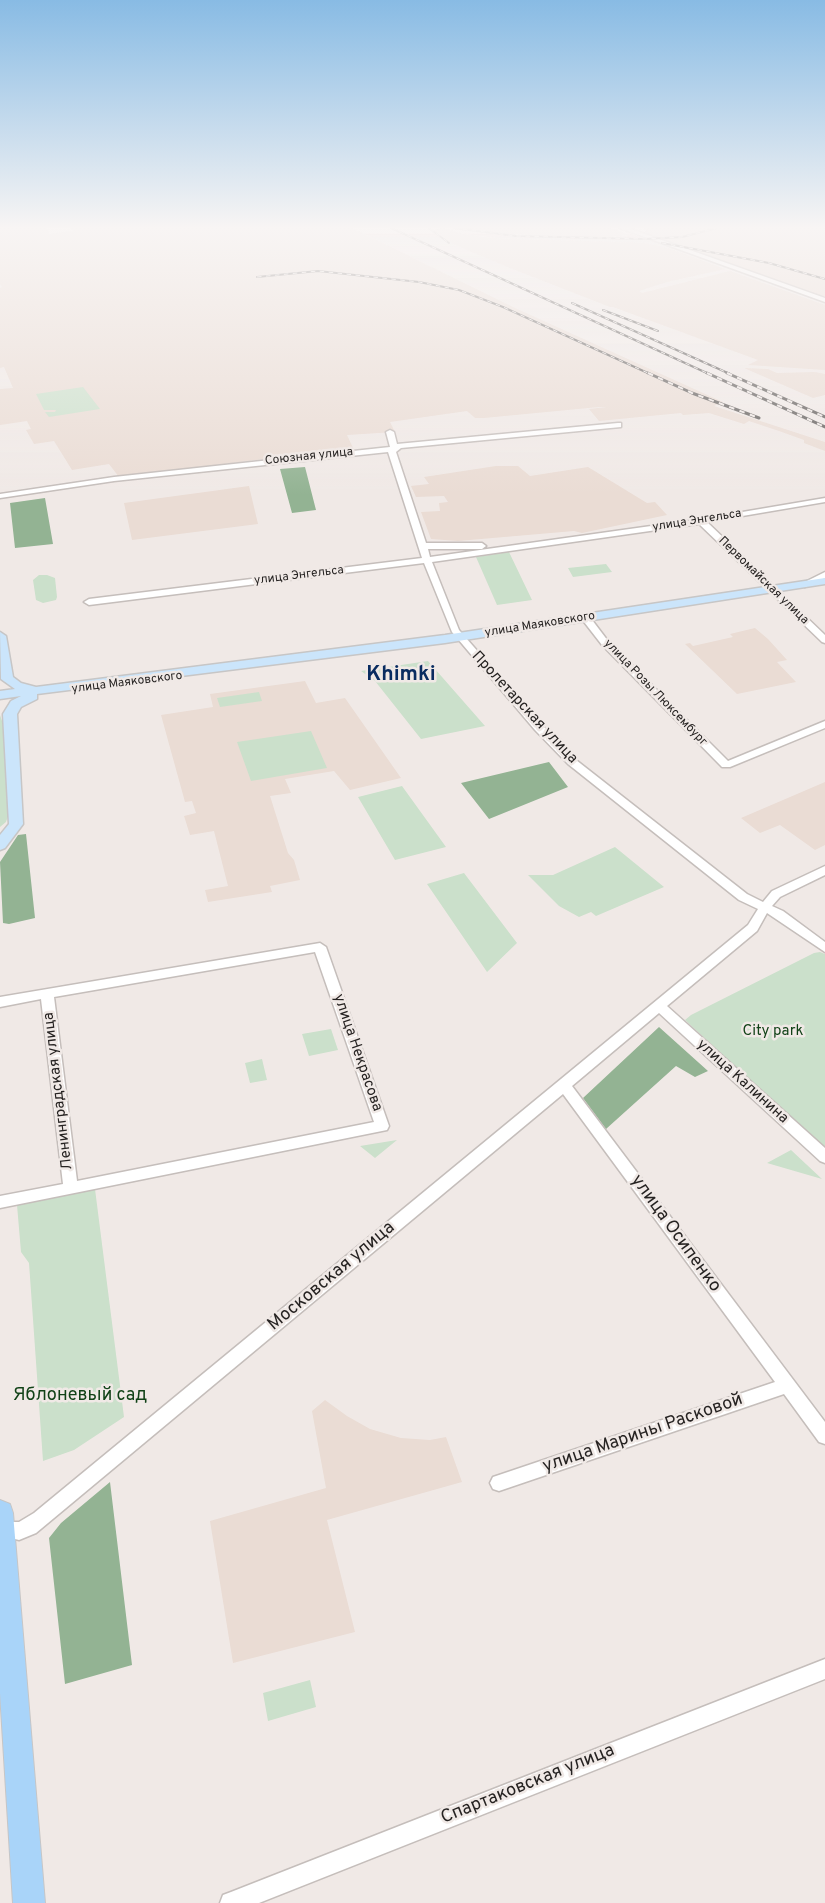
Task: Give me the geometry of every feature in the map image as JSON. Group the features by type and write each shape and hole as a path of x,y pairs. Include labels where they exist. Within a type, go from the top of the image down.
{"highway":[{"path":"0,1519 16,1708 28,1903"}],"main road":[{"name":"улица Маяковского","path":"0,696 244,668 254,664 460,637 805,584 825,583"},
{"path":"0,636 3,681 36,693"},
{"name":"улица Маяковского","path":"0,700 36,693"},
{"path":"0,845 15,828 16,811 5,710 36,693"},
{"path":"0,832 8,826 16,811"}],"street":[{"name":"Союзная улица","path":"0,496 114,479 400,446 618,425"},
{"name":"Пролетарская улица","path":"390,432 394,448 392,452 408,506 446,610 460,637 535,723 572,762 743,897 767,904 825,948"},
{"name":"улица Энгельса","path":"89,602 427,560 701,521 825,500"},
{"name":"Первомайская улица","path":"701,521 825,640"},
{"name":"улица Энгельса","path":"423,546 509,547"},
{"path":"805,584 825,575"},
{"name":"улица Розы Люксембург","path":"586,618 605,643 726,765 825,724"},
{"name":"Московская улица","path":"0,1519 10,1530 19,1531 30,1527 753,928 767,904 776,894 825,870"},
{"name":"улица Некрасова","path":"0,1002 320,947 382,1126 0,1202"},
{"name":"Ленинградская улица","path":"48,993 71,1188"},
{"name":"улица Калинина","path":"662,1003 825,1157"},
{"name":"улица Осипенко","path":"564,1084 825,1436"},
{"name":"улица Марины Расковой","path":"500,1483 787,1384"},
{"name":"Спартаковская улица","path":"231,1903 825,1669"}],"shaded area":[{"path":"0,317 534,317 723,402 714,406 825,442 825,451 804,443 804,440 749,421 744,424 709,413 683,415 681,413 599,421 589,409 607,407 484,418 475,418 467,411 390,422 395,432 347,435 353,448 119,477 109,464 72,470 54,441 34,444 26,430 31,429 27,421 0,425 0,389 13,388 4,367 0,368"},
{"path":"640,317 825,317 825,370 748,365 758,360"},
{"path":"744,368 768,369 777,373 815,372 825,374 825,395 813,398"},
{"path":"496,466 518,466 530,476 588,467 647,503 655,502 667,515 582,533 574,531 458,541 431,539 421,512 440,511 439,503 448,502 444,496 416,497 411,486 429,484 424,477"},
{"path":"249,486 258,524 132,540 124,503"},
{"path":"755,628 787,660 777,662 796,682 737,694 685,644 690,643 693,646 733,637 730,634"},
{"path":"305,681 316,703 345,698 401,778 350,790 334,771 285,779 291,793 270,796 288,853 294,860 300,880 270,886 272,892 208,902 205,890 228,886 214,831 190,835 184,816 196,813 192,801 185,802 161,715 213,707 210,694"},
{"path":"825,782 825,845 815,850 780,825 760,833 741,818"},
{"path":"325,1400 347,1416 370,1429 401,1438 430,1440 446,1437 462,1482 327,1520 355,1632 233,1663 210,1521 326,1488 312,1411"}],"green space":[{"path":"83,387 100,409 49,417 45,412 55,412 56,410 44,410 36,394"},
{"path":"305,467 316,510 292,513 280,469"},
{"path":"45,498 53,544 15,548 10,503"},
{"path":"509,552 532,600 497,605 476,557"},
{"path":"606,564 612,572 573,577 568,568"},
{"path":"39,575 55,578 56,600 43,603 36,600 33,580"},
{"path":"428,661 485,726 421,739 375,681 361,671"},
{"path":"259,692 262,701 220,707 217,698"},
{"path":"0,715 3,724 9,813 6,822 0,827"},
{"path":"311,731 327,768 251,781 237,742"},
{"path":"549,762 568,787 489,819 461,783"},
{"path":"402,786 446,847 395,860 358,797"},
{"path":"26,834 35,918 9,924 3,923 0,862 18,835"},
{"path":"615,847 664,887 596,916 591,912 579,917 559,906 528,875 553,875"},
{"path":"464,873 517,943 487,972 427,884"},
{"name":"City park","path":"820,952 825,954 825,1150 685,1020 691,1015 814,953"},
{"path":"659,1027 708,1071 695,1077 676,1066 606,1129 583,1098"},
{"path":"331,1029 338,1050 309,1056 302,1034"},
{"path":"262,1059 267,1080 250,1083 245,1063"},
{"path":"397,1140 375,1158 360,1146"},
{"path":"791,1150 822,1179 767,1163"},
{"name":"Яблоневый сад","path":"95,1189 124,1417 74,1450 43,1461 29,1263 21,1252 17,1205"},
{"path":"110,1482 132,1665 65,1684 49,1538 61,1523"},
{"path":"310,1680 316,1707 268,1721 263,1693"}],"railway":[{"path":"525,317 650,374"},
{"path":"584,317 709,374"},
{"path":"603,317 730,374"},
{"path":"621,317 658,331"},
{"path":"648,373 692,393 759,418"},
{"path":"707,373 825,427"},
{"path":"727,373 825,417"}],"district":[{"name":"Khimki","path":"401,676"}]}
